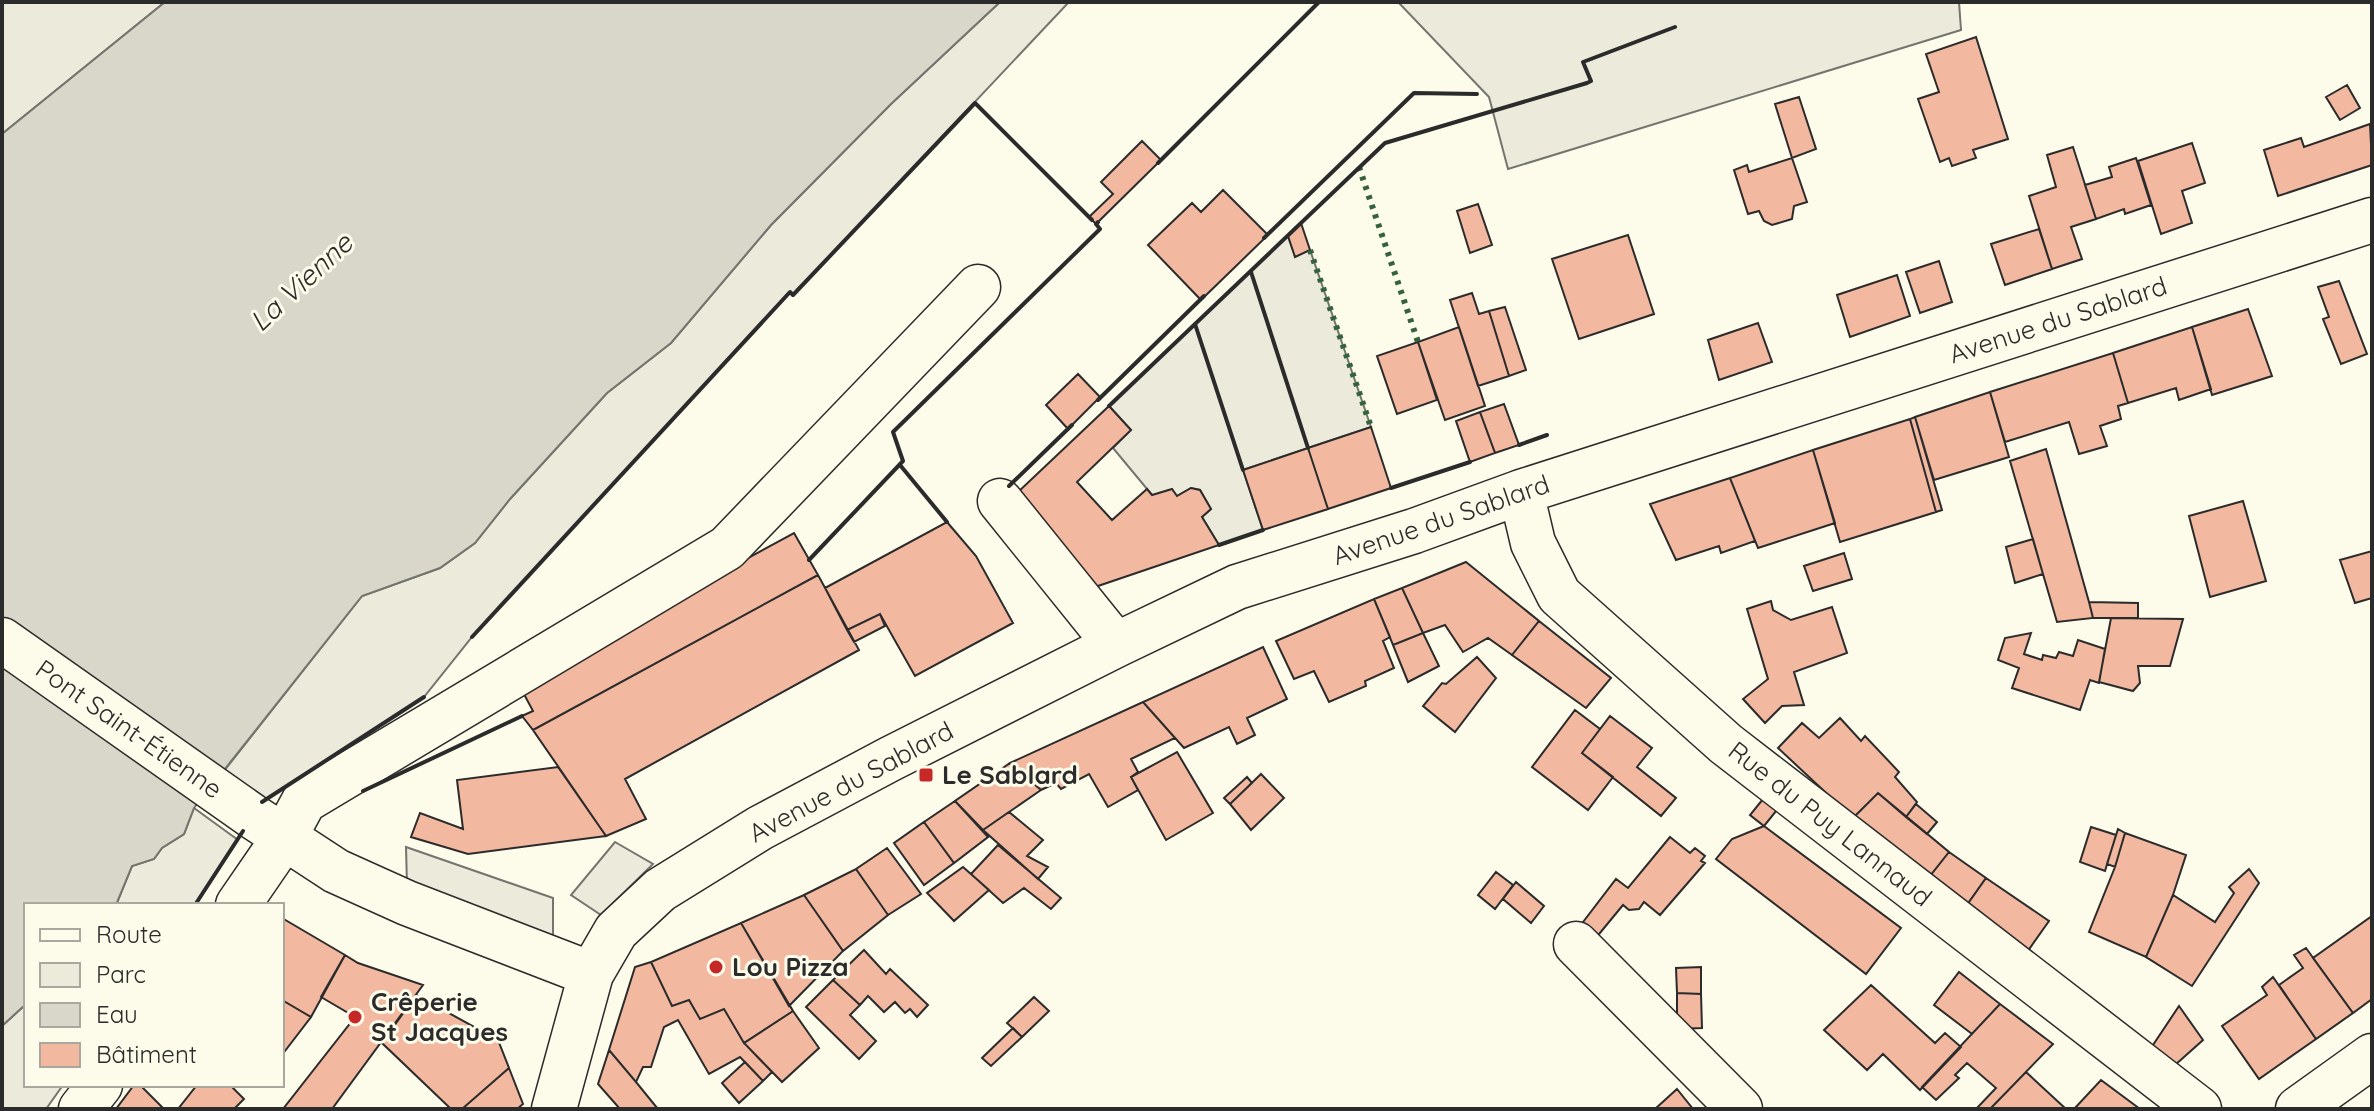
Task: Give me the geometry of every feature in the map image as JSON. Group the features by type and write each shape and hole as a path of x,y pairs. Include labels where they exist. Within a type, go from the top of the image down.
{"street":[{"name":"Avenue du Sablard","path":"554,1109 591,974 616,931 660,890 787,813 1116,645 1237,587 1414,531 1521,492 2372,220"},
{"path":"239,903 270,828 304,801 727,548 978,287"},
{"name":"Rue du Puy Lannaud","path":"1521,492 1533,543 1559,595 1726,744 2199,1109"},
{"path":"1000,501 1116,645"},
{"name":"Pont Saint-Étienne","path":"2,640 336,871 407,903 591,974"},
{"path":"1576,944 1740,1109"},
{"path":"2298,1109 2372,1056"},
{"path":"81,1109 98,1087"}],"green space":[{"path":"2,2 165,2 2,134"},
{"path":"1000,2 1069,2 793,295 789,292 472,637 424,697 262,802 224,771 362,596 440,568 475,543 510,499 607,393 671,343 771,225 891,104"},
{"path":"1398,2 1959,2 1961,30 1508,169 1489,97"},
{"path":"1288,236 1295,256 1310,250 1371,427 1243,470 1263,530 1219,545 1202,517 1211,509 1200,490 1191,488 1177,496 1152,495 1113,448 1131,430 1109,406"},
{"path":"194,808 238,840 196,903 117,903 132,866 154,859 162,848 184,834"},
{"path":"24,1006 24,1087 62,1087 46,1109 2,1109 2,1026"}],"shaded area":[{"path":"615,842 653,864 601,915 571,895"},
{"path":"406,847 553,898 553,936 407,885"}],"water":[{"name":"La Vienne","path":"165,2 1000,2 891,104 771,225 671,343 607,393 510,499 475,543 440,568 362,596 194,808 184,834 162,848 154,859 132,866 117,903 24,903 24,1006 2,1026 2,134"}],"building":[{"path":"1976,37 2008,139 1973,150 1976,158 1952,166 1949,158 1940,162 1918,99 1939,92 1926,54"},
{"path":"2347,85 2360,108 2340,120 2326,97"},
{"path":"1799,97 1816,149 1792,158 1775,104"},
{"path":"2370,124 2372,165 2278,196 2264,150 2301,138 2304,147"},
{"path":"1142,141 1161,160 1096,224 1089,217 1113,194 1101,182"},
{"path":"2192,143 2205,183 2182,191 2192,223 2161,234 2138,161"},
{"path":"2073,147 2096,219 2071,227 2082,259 2052,269 2029,196 2056,187 2047,155"},
{"path":"1792,158 1807,202 1794,206 1792,219 1772,225 1764,221 1759,211 1748,214 1734,170 1747,165 1749,172"},
{"path":"2136,158 2151,205 2125,214 2124,209 2096,219 2085,185 2112,177 2109,167"},
{"path":"1223,190 1268,235 1201,300 1148,245 1192,203 1201,212"},
{"path":"1478,204 1492,245 1470,253 1457,211"},
{"path":"1301,223 1310,250 1295,257 1288,236"},
{"path":"2039,229 2052,269 2005,285 1991,244"},
{"path":"1628,235 1654,314 1579,339 1552,259"},
{"path":"1939,261 1952,302 1920,313 1906,272"},
{"path":"1897,275 1910,316 1850,337 1837,295"},
{"path":"2339,281 2367,354 2341,364 2323,319 2329,317 2318,287"},
{"path":"1472,293 1479,314 1489,311 1509,376 1478,386 1450,300"},
{"path":"1505,307 1526,370 1509,376 1489,311"},
{"path":"2248,309 2272,376 2212,395 2192,327"},
{"path":"1758,323 1772,362 1719,380 1708,340"},
{"path":"1459,327 1485,406 1445,420 1418,342"},
{"path":"2192,327 2211,389 2179,400 2176,388 2128,403 2113,353"},
{"path":"1418,342 1437,400 1397,414 1377,356"},
{"path":"2113,353 2128,403 2118,406 2121,419 2100,426 2107,446 2079,454 2069,422 2005,442 1990,392"},
{"path":"1078,374 1100,397 1068,429 1046,405"},
{"path":"1990,392 2009,457 1934,480 1915,417"},
{"path":"1504,404 1519,445 1495,453 1480,412"},
{"path":"1109,406 1131,430 1077,482 1112,520 1147,489 1152,495 1172,489 1177,496 1191,488 1200,490 1211,509 1202,517 1219,545 1095,587 1018,492"},
{"path":"1480,412 1495,453 1470,462 1456,421"},
{"path":"1915,417 1942,510 1936,512 1910,419"},
{"path":"1910,419 1936,512 1840,542 1813,450"},
{"path":"1371,427 1391,488 1328,509 1308,448"},
{"path":"1308,448 1328,509 1263,530 1243,470"},
{"path":"2046,449 2093,618 2057,622 2010,461"},
{"path":"1813,450 1835,523 1758,548 1730,478"},
{"path":"1730,478 1755,541 1721,553 1719,546 1676,560 1650,504"},
{"path":"2243,501 2266,581 2210,597 2189,516"},
{"path":"947,522 976,556 1013,623 915,676 880,614 847,630 825,588"},
{"path":"794,533 818,575 533,730 522,716 533,711 518,683"},
{"path":"2033,539 2043,574 2015,583 2006,547"},
{"path":"2372,551 2372,598 2355,603 2340,560"},
{"path":"1844,553 1852,579 1813,591 1804,566"},
{"path":"1466,562 1539,621 1512,655 1488,638 1463,652 1445,625 1423,633 1402,588"},
{"path":"818,575 859,650 625,779 646,819 606,836 533,730"},
{"path":"1402,588 1423,633 1393,645 1374,599"},
{"path":"1374,599 1390,637 1383,641 1394,668 1365,681 1366,686 1329,702 1314,671 1294,679 1276,641"},
{"path":"1771,601 1773,610 1791,620 1832,607 1847,653 1794,672 1804,705 1782,706 1765,723 1743,699 1768,679 1747,609"},
{"path":"2089,602 2138,603 2138,618 2093,618"},
{"path":"880,614 885,626 854,642 847,630"},
{"path":"2111,618 2183,619 2170,666 2138,666 2140,683 2133,691 2099,682"},
{"path":"1539,621 1611,678 1586,708 1512,655"},
{"path":"1423,633 1439,666 1408,682 1393,645"},
{"path":"2031,633 2024,654 2042,660 2043,655 2056,658 2059,652 2073,656 2078,640 2105,649 2099,683 2090,680 2080,710 2012,688 2019,668 1998,660 2005,638"},
{"path":"1263,647 1287,699 1247,718 1255,735 1237,744 1229,727 1184,748 1143,702"},
{"path":"1477,657 1496,678 1455,732 1423,706 1442,683 1446,684"},
{"path":"1143,702 1175,738 1131,759 1138,772 1131,777 1138,790 1108,807 1089,774 1061,789 1056,783 1041,790 1010,763"},
{"path":"1575,710 1600,729 1582,753 1613,777 1588,810 1532,767"},
{"path":"1610,716 1652,748 1637,767 1676,798 1661,816 1582,753"},
{"path":"1840,718 1861,741 1865,736 1899,772 1895,777 1917,802 1906,817 1878,793 1853,818 1778,748 1802,723 1819,738"},
{"path":"1177,752 1213,813 1166,840 1131,777"},
{"path":"1010,763 1041,790 983,830 955,801"},
{"path":"558,767 606,836 468,854 411,837 420,813 463,829 457,780"},
{"path":"1261,774 1284,798 1251,830 1230,804"},
{"path":"1247,777 1252,783 1230,804 1224,798"},
{"path":"1878,793 1949,852 1926,881 1853,818"},
{"path":"1763,799 1777,810 1764,826 1750,815"},
{"path":"955,801 988,837 954,863 924,822"},
{"path":"1916,804 1937,822 1927,834 1906,817"},
{"path":"1009,812 1043,840 1027,856 1048,867 1038,879 983,830"},
{"path":"924,822 954,863 924,885 894,843"},
{"path":"1764,826 1901,928 1866,974 1716,859 1732,839"},
{"path":"2091,827 2116,835 2105,871 2080,862"},
{"path":"2118,829 2125,833 2115,867 2107,864"},
{"path":"2125,833 2186,855 2173,895 2146,957 2089,932"},
{"path":"1670,837 1690,853 1695,848 1705,856 1701,861 1705,863 1660,915 1644,902 1639,909 1629,910 1623,905 1595,939 1580,926 1616,879 1628,888"},
{"path":"998,845 1061,898 1051,909 1024,888 1003,903 971,874"},
{"path":"887,848 921,894 888,915 856,869"},
{"path":"1949,852 1986,878 1964,909 1926,881"},
{"path":"963,867 989,890 954,921 927,893"},
{"path":"856,869 888,915 843,951 804,895"},
{"path":"2249,869 2259,883 2192,986 2146,957 2173,895 2215,922 2234,893 2229,887"},
{"path":"1496,872 1513,885 1495,909 1478,895"},
{"path":"1986,878 2049,921 2025,955 1964,909"},
{"path":"1516,882 1544,906 1531,923 1503,899"},
{"path":"804,895 843,951 789,1006 741,923"},
{"path":"2372,916 2372,999 2353,1013 2313,958"},
{"path":"284,919 345,955 311,1017 284,1001"},
{"path":"741,923 793,1011 744,1043 724,1009 700,1019 689,1000 672,1006 651,962"},
{"path":"2306,948 2353,1013 2316,1039 2279,985 2303,968 2294,955"},
{"path":"864,950 886,974 890,969 928,1005 917,1017 910,1009 905,1013 895,1002 884,1012 868,996 860,1005 833,980"},
{"path":"345,955 358,963 423,985 332,1109 283,1109 355,1017 321,997"},
{"path":"651,962 672,1006 689,1000 700,1019 724,1009 744,1043 772,1072 763,1081 740,1057 709,1074 678,1020 664,1027 651,1067 643,1067 636,1082 609,1050 635,967"},
{"path":"1701,967 1701,994 1677,993 1676,968"},
{"path":"1959,972 2000,1004 1972,1034 1934,1005"},
{"path":"2273,977 2316,1039 2259,1079 2222,1026 2267,995 2262,987"},
{"path":"833,980 860,1005 850,1015 876,1041 859,1059 806,1007"},
{"path":"1871,985 1935,1043 1945,1033 1961,1047 1920,1090 1883,1054 1867,1070 1824,1030"},
{"path":"1677,993 1701,994 1702,1028 1677,1029"},
{"path":"416,995 498,1040 509,1068 462,1109 451,1109 382,1043"},
{"path":"1034,997 1049,1011 1022,1037 1007,1023"},
{"path":"284,1001 311,1017 284,1050"},
{"path":"2000,1004 2053,1044 1990,1109 1976,1109 1996,1088 1967,1063 1955,1075 1959,1078 1936,1100 1922,1087"},
{"path":"2179,1006 2203,1040 2174,1066 2151,1048"},
{"path":"793,1011 819,1048 782,1082 744,1043"},
{"path":"1013,1028 1022,1037 991,1066 982,1058"},
{"path":"609,1050 658,1109 620,1109 598,1084"},
{"path":"745,1062 763,1081 739,1103 722,1083"},
{"path":"509,1068 523,1104 517,1109 462,1109"},
{"path":"2026,1072 2066,1109 1990,1109"},
{"path":"2101,1080 2140,1109 2074,1109"},
{"path":"132,1087 142,1087 164,1109 116,1109"},
{"path":"195,1087 232,1087 244,1099 234,1109 178,1109"},
{"path":"1677,1089 1693,1109 1655,1109"}],"hedge":[{"path":"1359,167 1418,342"},
{"path":"1310,250 1371,427"}],"wall":[{"path":"1158,163 1319,2"},
{"path":"1109,406 1385,143 1587,83 1591,81 1583,62 1675,27"},
{"path":"1264,238 1414,93 1477,94"},
{"path":"472,637 790,292 793,295 975,103 1092,220"},
{"path":"809,560 903,461 893,432 1100,229 1096,224 1098,222"},
{"path":"1251,272 1308,448"},
{"path":"1098,400 1204,296"},
{"path":"1195,324 1243,470"},
{"path":"1009,486 1072,425"},
{"path":"1519,445 1547,435"},
{"path":"1391,488 1470,462"},
{"path":"900,465 947,522"},
{"path":"1219,545 1263,530"},
{"path":"262,802 424,697"},
{"path":"363,791 522,716"},
{"path":"196,903 243,831"}],"place":[{"name":"Le Sablard","path":"926,775"},
{"name":"Lou Pizza","path":"716,967"},
{"name":"Crêperie St Jacques","path":"355,1017"}]}
